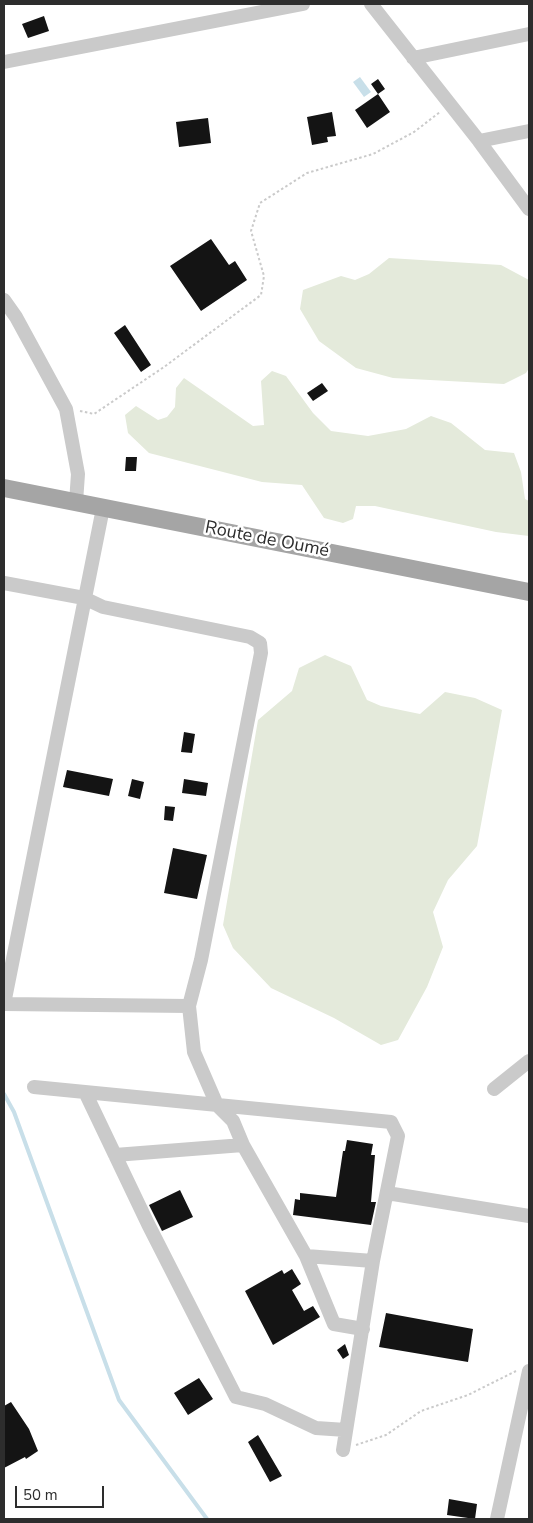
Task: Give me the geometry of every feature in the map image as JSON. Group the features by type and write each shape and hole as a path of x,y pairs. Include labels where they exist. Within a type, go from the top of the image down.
{"main road":[{"name":"Route de Oumé","path":"4,488 529,592"}],"street":[{"path":"4,62 303,4"},
{"path":"371,4 480,141 529,209"},
{"path":"413,58 529,34"},
{"path":"480,141 529,131"},
{"path":"4,300 66,409 78,474 76,502"},
{"path":"104,508 84,598 4,1004 189,1006"},
{"path":"4,583 84,598 103,607 250,637 260,643 259,663 200,960 189,1006 194,1052 217,1105 233,1121 243,1145 306,1256 334,1324 363,1329"},
{"path":"494,1089 529,1062"},
{"path":"34,1087 391,1122 398,1136 373,1261 343,1450"},
{"path":"85,1092 186,1302 236,1397 265,1404 316,1428 346,1430"},
{"path":"115,1155 243,1145"},
{"path":"386,1193 529,1216"},
{"path":"306,1256 373,1261"},
{"path":"497,1519 526,1370"}],"path":[{"path":"66,409 94,414 164,367 262,295 264,276 251,231 260,203 307,173 373,154 414,132 450,104"},
{"path":"343,1450 386,1435 421,1411 468,1395 526,1370"}],"green space":[{"path":"389,258 501,265 529,280 529,368 526,373 504,384 393,378 356,368 319,341 300,309 303,290 341,276 355,280 369,274"},
{"path":"272,371 286,376 313,413 331,431 368,436 406,429 431,416 451,423 485,450 514,453 521,472 525,499 529,501 529,536 496,532 375,506 356,506 353,519 343,523 324,518 302,485 262,482 149,453 128,433 125,415 136,406 158,420 167,417 175,407 176,388 184,378 253,426 264,425 261,381"},
{"path":"325,655 351,666 367,700 381,706 420,714 445,692 475,698 502,710 477,846 448,880 433,912 443,947 427,987 398,1040 381,1045 334,1018 271,988 233,948 223,925 258,720 292,691 299,668"}],"water":[{"path":"360,77 371,92 364,97 353,82"}],"building":[{"path":"44,16 49,31 28,38 22,24"},
{"path":"378,79 385,89 378,94 371,84"},
{"path":"378,94 390,112 367,128 355,110"},
{"path":"332,112 336,136 327,137 328,142 312,145 307,117"},
{"path":"208,118 211,143 179,147 176,122"},
{"path":"211,239 229,265 235,261 247,280 201,311 170,266"},
{"path":"125,325 151,365 141,372 114,333"},
{"path":"322,383 328,391 313,401 307,393"},
{"path":"126,457 137,457 136,471 125,471"},
{"path":"184,732 195,734 192,753 181,752"},
{"path":"67,770 113,779 109,796 63,787"},
{"path":"132,779 144,782 140,799 128,796"},
{"path":"184,779 208,783 206,796 182,793"},
{"path":"165,806 175,807 173,821 164,820"},
{"path":"173,848 207,855 197,899 164,893"},
{"path":"347,1140 373,1144 371,1155 375,1155 371,1202 376,1202 371,1225 293,1215 295,1199 300,1200 300,1193 336,1197 343,1151 345,1151"},
{"path":"180,1190 193,1217 162,1231 149,1205"},
{"path":"292,1269 301,1284 292,1290 304,1311 313,1306 320,1317 273,1345 245,1291 282,1270 284,1274"},
{"path":"386,1313 473,1329 468,1362 379,1347"},
{"path":"345,1344 349,1355 343,1359 337,1350"},
{"path":"199,1378 213,1399 188,1415 174,1393"},
{"path":"11,1402 29,1429 38,1451 26,1459 25,1457 4,1468 4,1406"},
{"path":"258,1435 282,1476 270,1482 248,1442"},
{"path":"449,1499 477,1504 475,1519 447,1515"}],"waterway":[{"path":"4,1094 14,1112 119,1400 207,1519"}]}
